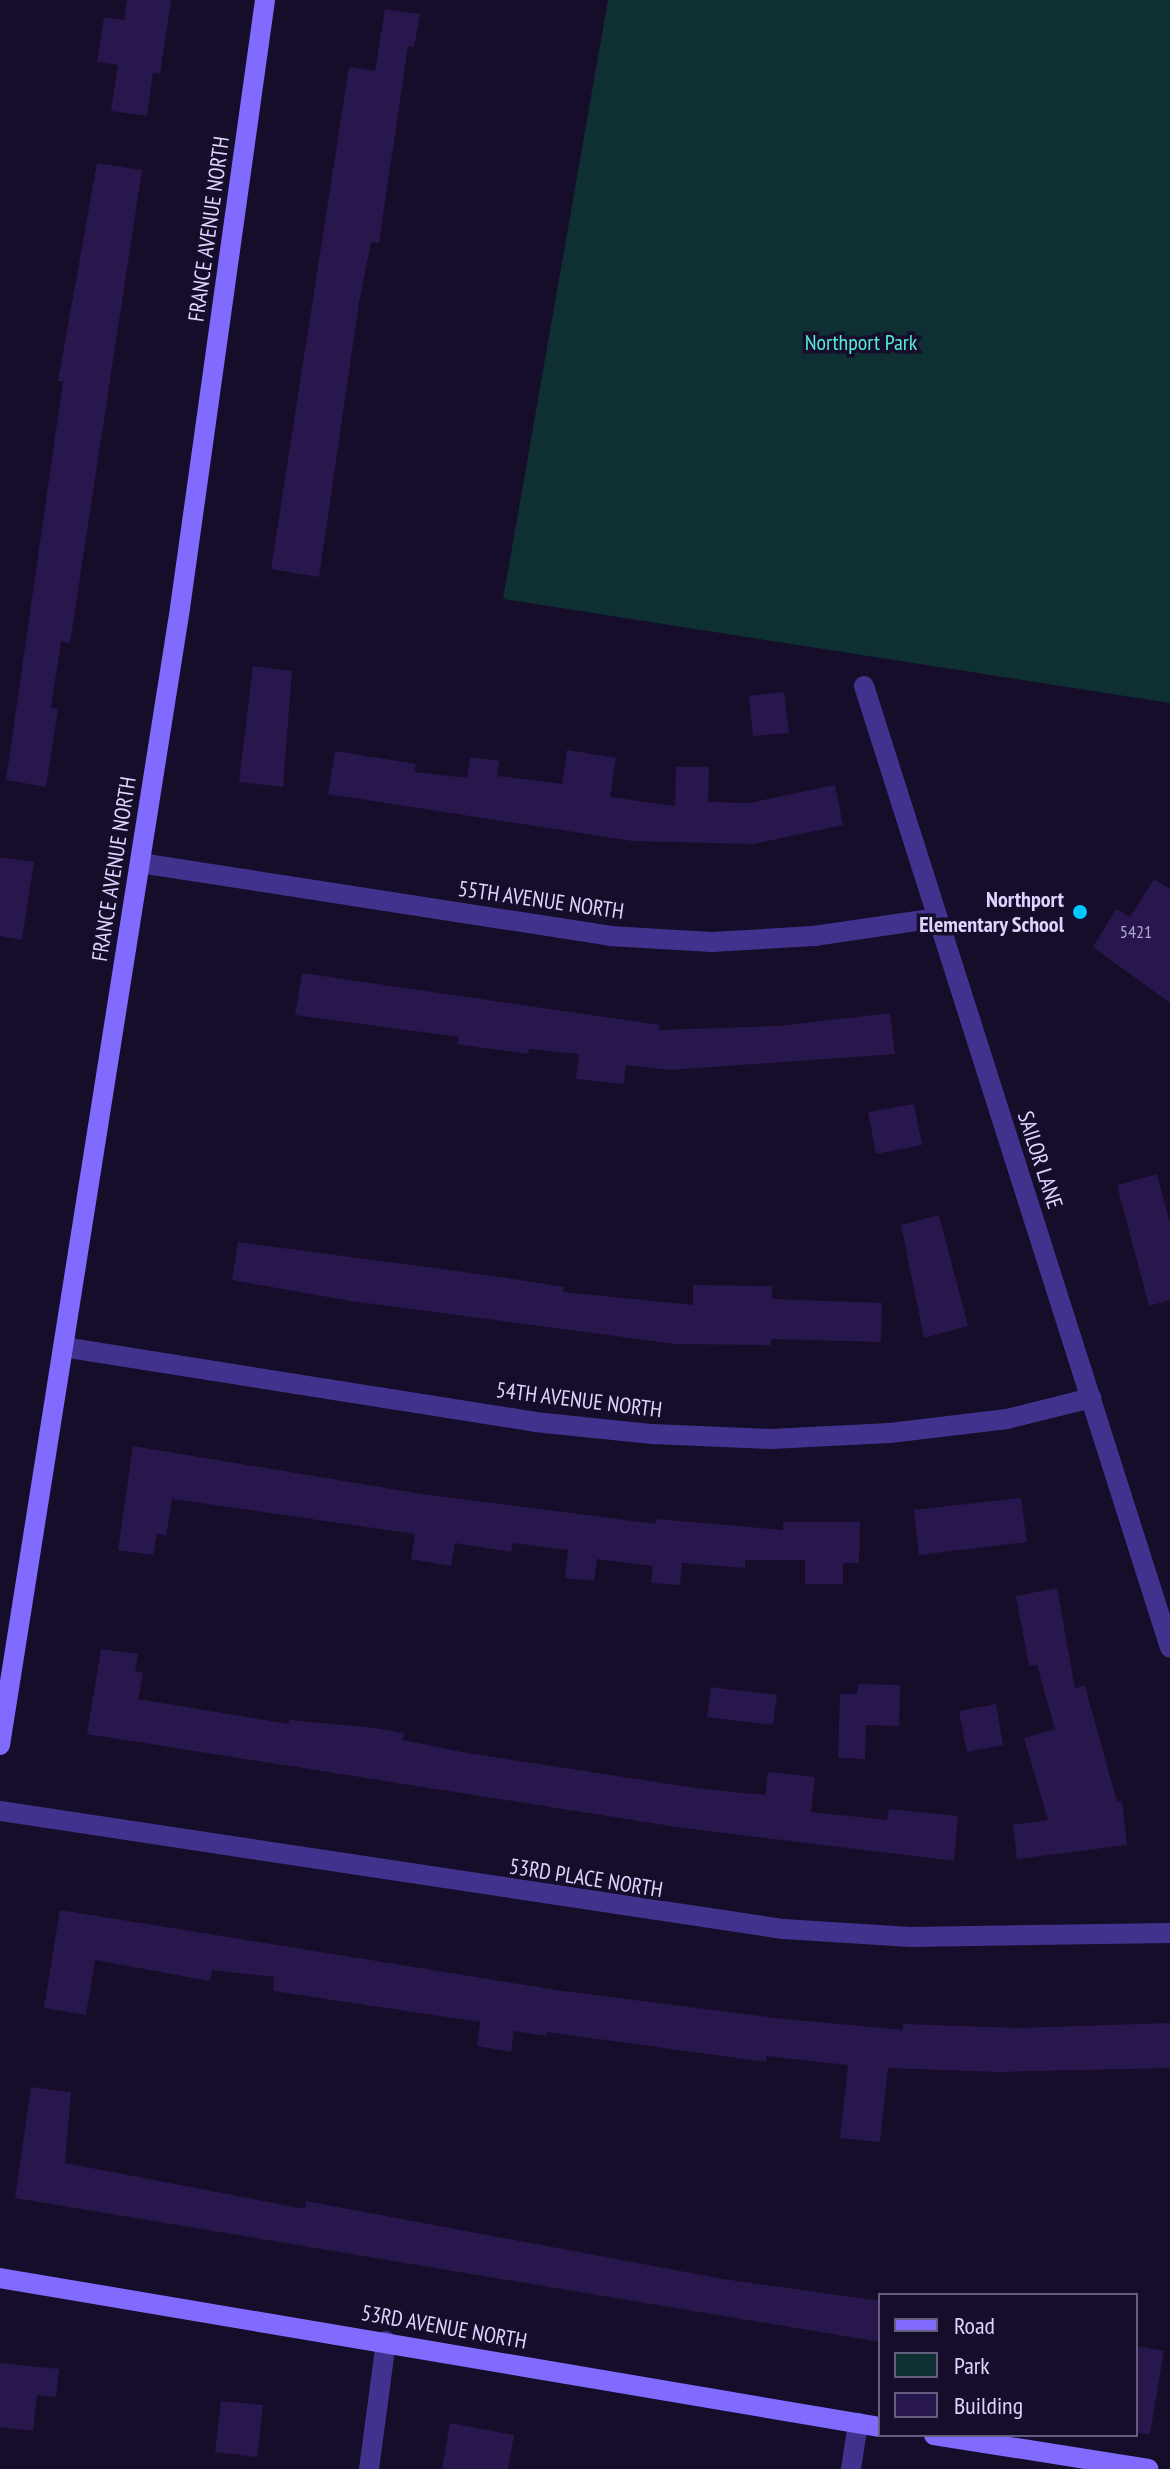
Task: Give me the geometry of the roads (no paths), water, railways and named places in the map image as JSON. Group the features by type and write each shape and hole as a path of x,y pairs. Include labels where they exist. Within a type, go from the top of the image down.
{"street":[{"name":"FRANCE AVENUE NORTH","path":"0,1745 140,863 265,0"},
{"name":"SAILOR LANE","path":"864,686 1170,1648"},
{"name":"55TH AVENUE NORTH","path":"140,863 609,936 756,939 938,918"},
{"name":"54TH AVENUE NORTH","path":"63,1347 535,1422 652,1434 771,1439 890,1433 1007,1419 1091,1398"},
{"name":"53RD PLACE NORTH","path":"0,1811 783,1929 911,1937 1170,1933"},
{"name":"53RD AVENUE NORTH","path":"0,2278 878,2427"},
{"path":"369,2469 386,2341"},
{"path":"851,2469 858,2423"},
{"path":"947,2437 1148,2469"}],"place":[{"name":"Northport Elementary School","path":"1080,912"}],"park label":[{"name":"Northport Park","path":"861,343"}]}
